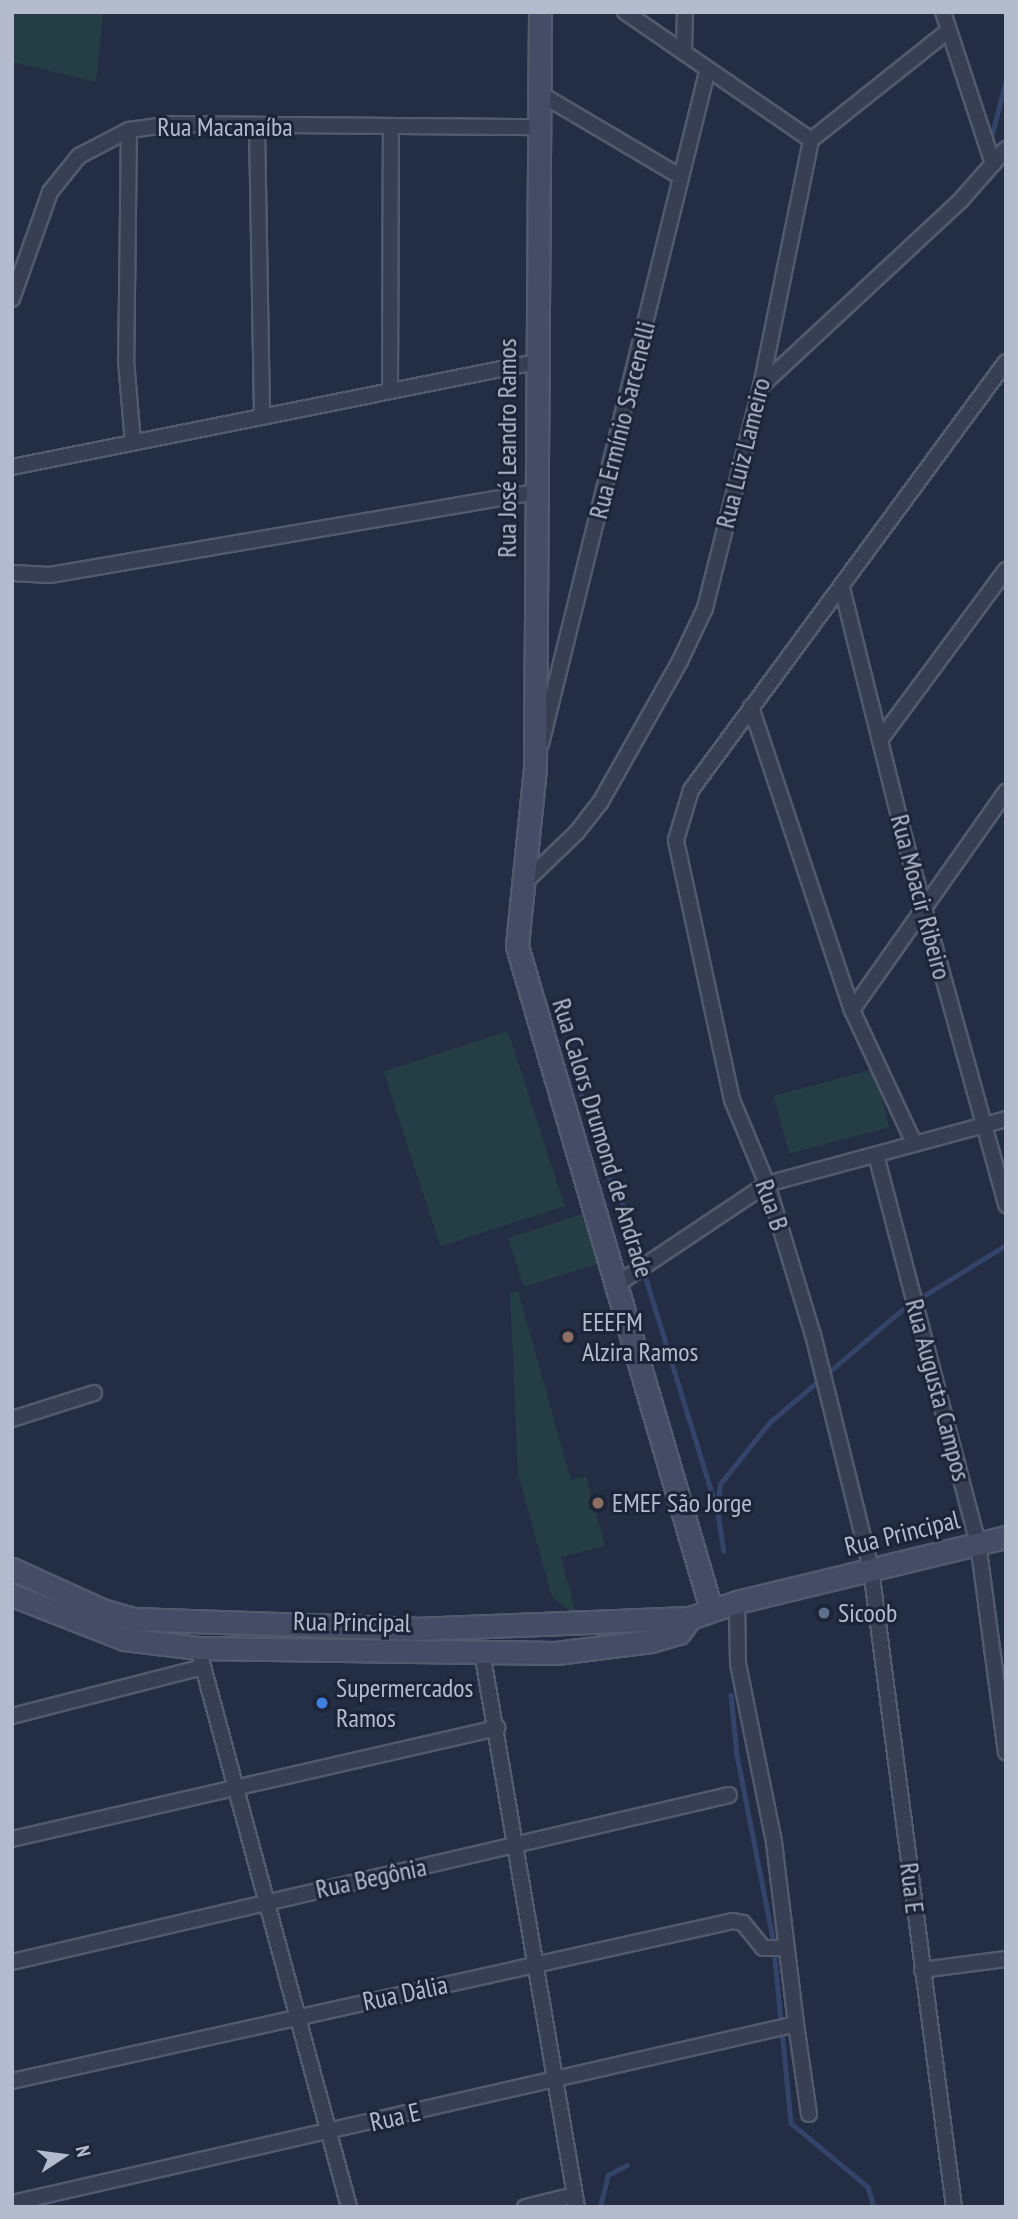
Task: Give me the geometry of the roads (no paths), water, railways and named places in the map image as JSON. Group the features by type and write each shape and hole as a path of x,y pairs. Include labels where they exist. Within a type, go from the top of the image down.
{"main road":[{"name":"Rua José Leandro Ramos","path":"523,884 535,768 534,492 540,12"},
{"name":"Rua Calors Drumond de Andrade","path":"523,884 517,927 523,975 724,1606"},
{"name":"Rua Principal","path":"12,1569 102,1610 173,1623 415,1629 690,1618 724,1606 1006,1536"},
{"name":"Rua Principal","path":"12,1595 124,1639 201,1658 556,1653 651,1641 679,1633 690,1618"}],"street":[{"path":"625,12 684,52 707,72 811,140 947,32"},
{"path":"684,52 685,12"},
{"path":"943,12 947,32 973,95 993,164"},
{"name":"Rua Ermínio Sarcenelli","path":"535,768 707,72"},
{"path":"539,93 681,177"},
{"name":"Rua Macanaíba","path":"12,299 50,192 79,156 129,130 172,124 391,128 538,127"},
{"path":"257,126 262,417"},
{"path":"390,391 391,128"},
{"path":"129,130 126,360 133,443"},
{"name":"Rua Luiz Lameiro","path":"523,884 577,832 600,803 694,635 761,386 811,140"},
{"path":"761,386 1006,149"},
{"path":"12,467 536,362"},
{"path":"914,1143 852,1010 751,707 842,588 1006,362"},
{"path":"12,573 50,576 534,492"},
{"path":"880,740 1006,570"},
{"name":"Rua Moacir Ribeiro","path":"842,588 923,907 1006,1205"},
{"name":"Rua B","path":"751,707 691,790 676,840 732,1100 766,1184 813,1335 871,1569"},
{"path":"852,1010 1006,792"},
{"path":"619,1283 766,1184 914,1143 985,1127 1006,1119"},
{"name":"Rua Augusta Campos","path":"876,1155 978,1543 1006,1752"},
{"path":"12,1419 94,1393"},
{"name":"Rua E","path":"871,1569 954,2207"},
{"path":"724,1606 774,1842 779,1949 787,2026 809,2114"},
{"path":"482,1652 576,2201 525,2207"},
{"path":"12,1716 201,1658 235,1789 301,2016 349,2207"},
{"path":"12,1839 497,1728"},
{"name":"Rua Begônia","path":"12,1962 269,1901 516,1847 729,1795"},
{"name":"Rua Dália","path":"12,2081 733,1921 743,1923 759,1945 779,1949"},
{"path":"922,1970 1006,1959"},
{"name":"Rua E","path":"12,2203 787,2026"}],"waterway":[{"path":"991,138 1006,80"},
{"path":"575,1073 603,1165 624,1207 719,1516"},
{"path":"717,1506 720,1484 769,1423 904,1308 1006,1245"},
{"path":"718,1514 724,1551"},
{"path":"731,1695 737,1755 773,1939 791,2123 868,2187 874,2207"},
{"path":"600,2207 608,2175 627,2165"}],"place":[{"name":"EEEFM Alzira Ramos","path":"568,1337"},
{"name":"EMEF São Jorge","path":"598,1503"},
{"name":"Sicoob","path":"824,1613"},
{"name":"Supermercados Ramos","path":"322,1703"}]}
